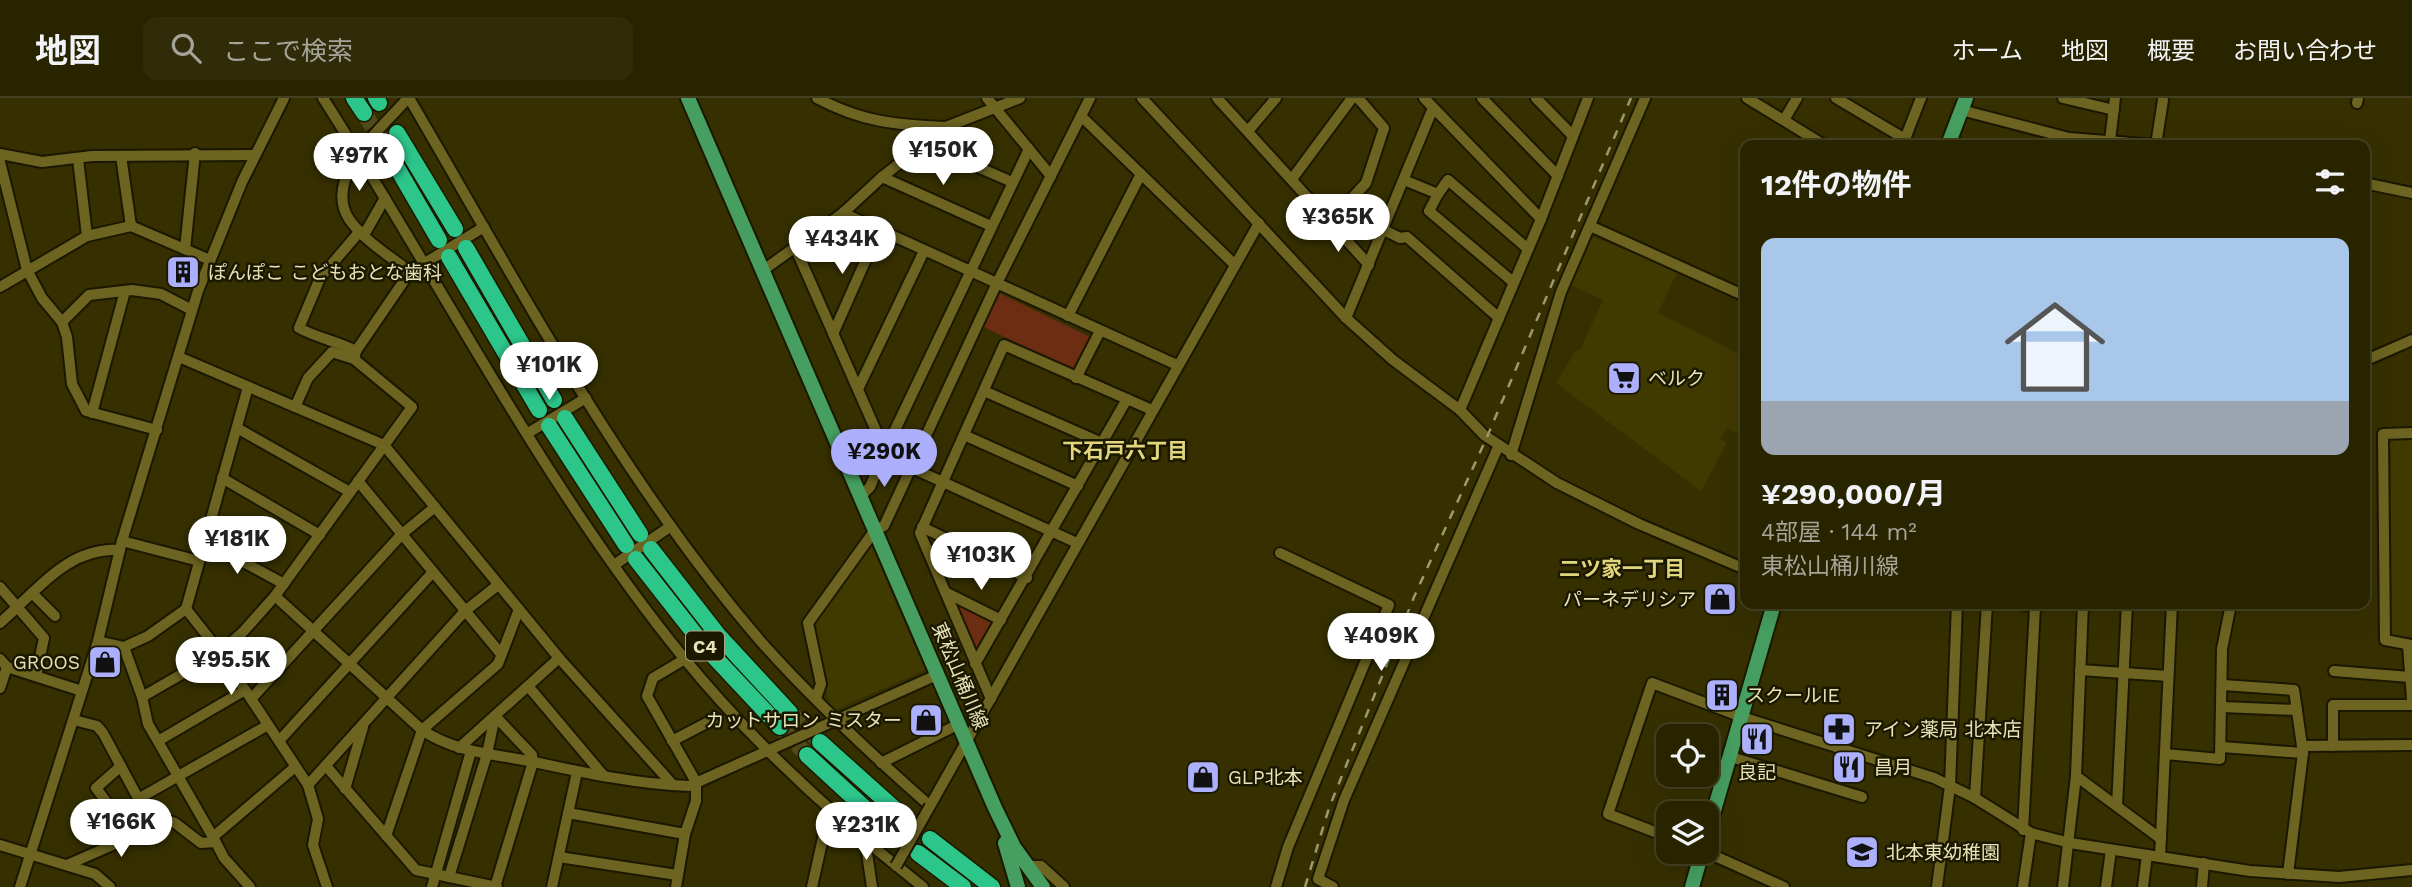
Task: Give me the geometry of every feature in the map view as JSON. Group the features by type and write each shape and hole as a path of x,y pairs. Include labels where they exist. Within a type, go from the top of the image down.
{"highway":[{"path":"354,98 364,113"},
{"path":"397,133 455,229"},
{"path":"382,142 439,240"},
{"path":"466,248 554,400"},
{"path":"449,257 539,410"},
{"path":"565,418 640,534"},
{"path":"549,426 626,545"},
{"name":"C4","path":"651,549 718,635 790,713"},
{"name":"C4","path":"636,559 705,647 780,727"},
{"path":"820,742 907,820"},
{"path":"807,755 894,835"},
{"path":"930,839 992,887"},
{"path":"918,853 963,887"}],"main road":[{"name":"東松山桶川線","path":"688,98 995,808 1027,866 1043,887"},
{"path":"1950,140 1964,104"},
{"path":"1717,801 1773,609"},
{"name":"東松山桶川線","path":"995,808 1018,887"},
{"path":"1692,887 1700,864"}],"street":[{"path":"20,887 98,641 121,546 192,310 210,260 255,155 284,98"},
{"path":"323,98 528,433 614,565 685,659 765,750 830,811 923,887"},
{"path":"410,272 362,233 345,211 343,198 344,177 359,155 408,98 586,398 671,526 764,645 835,720 930,806"},
{"path":"817,98 844,112 887,124 946,127"},
{"path":"762,271 844,213 882,177 946,127 991,103 1020,98"},
{"path":"816,698 821,684 807,622 875,530 884,526 996,285 1090,98"},
{"path":"1142,98 1346,318 1393,360 1460,410 1511,455 1557,483 1639,524 1740,567"},
{"path":"1218,98 1369,265"},
{"path":"1248,131 1276,98"},
{"path":"1292,179 1352,98"},
{"path":"1330,222 1366,183 1384,128 1358,98"},
{"path":"1424,98 1541,219"},
{"path":"1482,98 1558,176"},
{"path":"1536,98 1573,136"},
{"path":"1460,410 1541,219 1588,98"},
{"path":"1511,455 1526,411 1547,331 1645,98"},
{"path":"1747,98 1816,140"},
{"path":"1784,120 1797,98"},
{"path":"1836,98 1850,102 1905,139 1921,98"},
{"path":"2063,98 2114,104 2110,140"},
{"path":"2157,140 2163,100"},
{"path":"991,103 1051,176"},
{"path":"1964,104 2069,138 2096,140"},
{"path":"1346,318 1433,108"},
{"path":"1081,116 1234,265"},
{"path":"925,144 1012,182"},
{"path":"860,497 870,487 1029,149"},
{"path":"0,154 42,162 195,153 255,155"},
{"path":"185,249 195,153"},
{"path":"121,156 131,226"},
{"path":"78,159 87,236"},
{"path":"0,162 27,270 42,298 62,322 67,337 72,384 86,411 157,430"},
{"path":"1068,316 1141,174"},
{"path":"882,177 991,226"},
{"path":"1404,180 1438,194"},
{"path":"1513,282 1429,211 1448,180 1528,249"},
{"path":"2370,184 2412,193"},
{"path":"142,697 220,652 275,596 412,407 355,355 332,338 312,335 299,328 320,278 362,233 385,198"},
{"path":"844,213 996,285 1177,365"},
{"path":"896,866 968,744 1077,543 1259,223"},
{"path":"0,287 87,236 131,226 210,260"},
{"path":"355,355 410,272 484,226"},
{"path":"1590,226 1740,294"},
{"path":"833,334 880,230"},
{"path":"1384,230 1400,238 1407,237 1499,318"},
{"path":"795,247 885,451 912,468 1077,543"},
{"path":"858,389 924,251"},
{"path":"62,322 89,295 125,290 161,294 192,310"},
{"path":"92,413 125,290"},
{"path":"1076,378 1100,331"},
{"path":"2370,358 2412,340"},
{"path":"991,699 920,533 1004,345 1152,410"},
{"path":"295,407 308,379 332,352 355,355"},
{"path":"179,357 384,445 559,658 673,785"},
{"path":"98,641 124,647 148,636 186,609 248,387"},
{"path":"984,391 1102,443"},
{"path":"528,433 586,398"},
{"path":"975,664 1027,578 1127,399"},
{"path":"237,428 350,492"},
{"path":"2333,746 2333,705 2412,699 2410,645 2385,640 2383,434 2412,433"},
{"path":"964,435 1078,486"},
{"path":"1334,887 1318,879 1344,800 1499,445"},
{"path":"222,478 320,535"},
{"path":"358,481 501,654"},
{"path":"158,741 248,694 312,631 402,534 435,507"},
{"path":"614,565 671,526"},
{"path":"922,527 1027,578"},
{"path":"205,541 284,584"},
{"path":"0,623 59,566 105,549 121,546 199,561"},
{"path":"1276,887 1288,847 1389,605 1280,553"},
{"path":"279,741 433,572"},
{"path":"308,785 465,611 498,585"},
{"path":"0,587 44,638 36,676"},
{"path":"32,593 55,616"},
{"path":"947,593 1000,620"},
{"path":"275,596 387,699 442,744 577,772 673,785 689,786 939,674"},
{"path":"186,609 220,652 308,785 318,819 313,845 327,887"},
{"path":"386,836 422,730 498,664 519,609"},
{"path":"1937,887 1950,786 1957,609"},
{"path":"1975,798 1987,609"},
{"path":"2023,887 2035,609"},
{"path":"2063,887 2076,776 2083,609"},
{"path":"2117,806 2127,609"},
{"path":"2160,857 2172,609"},
{"path":"2165,754 2220,759 2222,649 2230,609"},
{"path":"124,647 142,697 148,724 224,858 250,887"},
{"path":"459,748 559,658"},
{"path":"676,887 685,834 696,801 696,782 647,696 653,678 685,659"},
{"path":"0,688 3,663 82,691"},
{"path":"2080,670 2168,676"},
{"path":"2334,671 2410,677"},
{"path":"1656,832 1608,814 1652,683 1742,717 1934,778 1975,798 2027,831 2070,843 2339,882 2412,870"},
{"path":"2222,685 2294,690 2303,749 2288,874"},
{"path":"528,686 603,775"},
{"path":"2222,707 2297,710"},
{"path":"449,877 487,754 495,716"},
{"path":"326,766 415,870 475,885 496,887 533,762 532,755 495,716"},
{"path":"673,741 716,718"},
{"path":"74,720 97,726 146,813 175,823 201,843 214,839 295,766"},
{"path":"881,763 960,724"},
{"path":"138,799 268,725"},
{"path":"345,789 363,725"},
{"path":"2222,747 2303,749 2412,745"},
{"path":"432,887 471,751"},
{"path":"1731,757 1862,797"},
{"path":"121,766 96,788 129,832"},
{"path":"552,887 577,772"},
{"path":"2076,776 2161,839"},
{"path":"812,887 830,811"},
{"path":"67,865 117,843 146,813"},
{"path":"568,813 685,834"},
{"path":"865,840 872,887"},
{"path":"0,845 67,865 110,887"},
{"path":"2106,887 2111,850"},
{"path":"2143,887 2147,855"},
{"path":"559,857 677,875"},
{"path":"1719,859 1784,887"},
{"path":"2202,887 2204,863"},
{"path":"1027,866 1041,866 1064,887"}],"shaded area":[{"path":"1594,237 1678,271 1658,313 1740,354 1740,430 1737,433 1727,428 1720,439 1727,443 1701,491 1556,383 1576,350 1580,350 1603,300 1570,285 1590,239"},
{"path":"999,293 1090,337 1072,370 982,326"},
{"path":"2388,439 2412,439 2412,637 2389,636"},
{"path":"870,542 925,670 831,712 811,625"},
{"path":"959,604 993,620 995,624 979,651 975,651 956,607"}],"tunnel":[{"path":"364,113 382,142"},
{"path":"790,713 820,742"},
{"path":"780,727 807,755"}],"railway":[{"path":"1305,887 1329,808 1414,597 1487,437 1631,98"}],"place":[{"name":"ぽんぽこ こどもおとな歯科","path":"183,272"},
{"name":"ベルク","path":"1624,378"},
{"name":"パーネデリシア","path":"1720,599"},
{"name":"GROOS","path":"105,662"},
{"name":"スクールIE","path":"1722,695"},
{"name":"カットサロン ミスター","path":"926,720"},
{"name":"アイン薬局 北本店","path":"1839,729"},
{"name":"良記","path":"1757,739"},
{"name":"昌月","path":"1849,767"},
{"name":"GLP北本","path":"1203,777"},
{"name":"北本東幼稚園","path":"1862,852"}],"district":[{"name":"下石戸六丁目","path":"1125,450"},
{"name":"二ツ家一丁目","path":"1622,568"}]}
